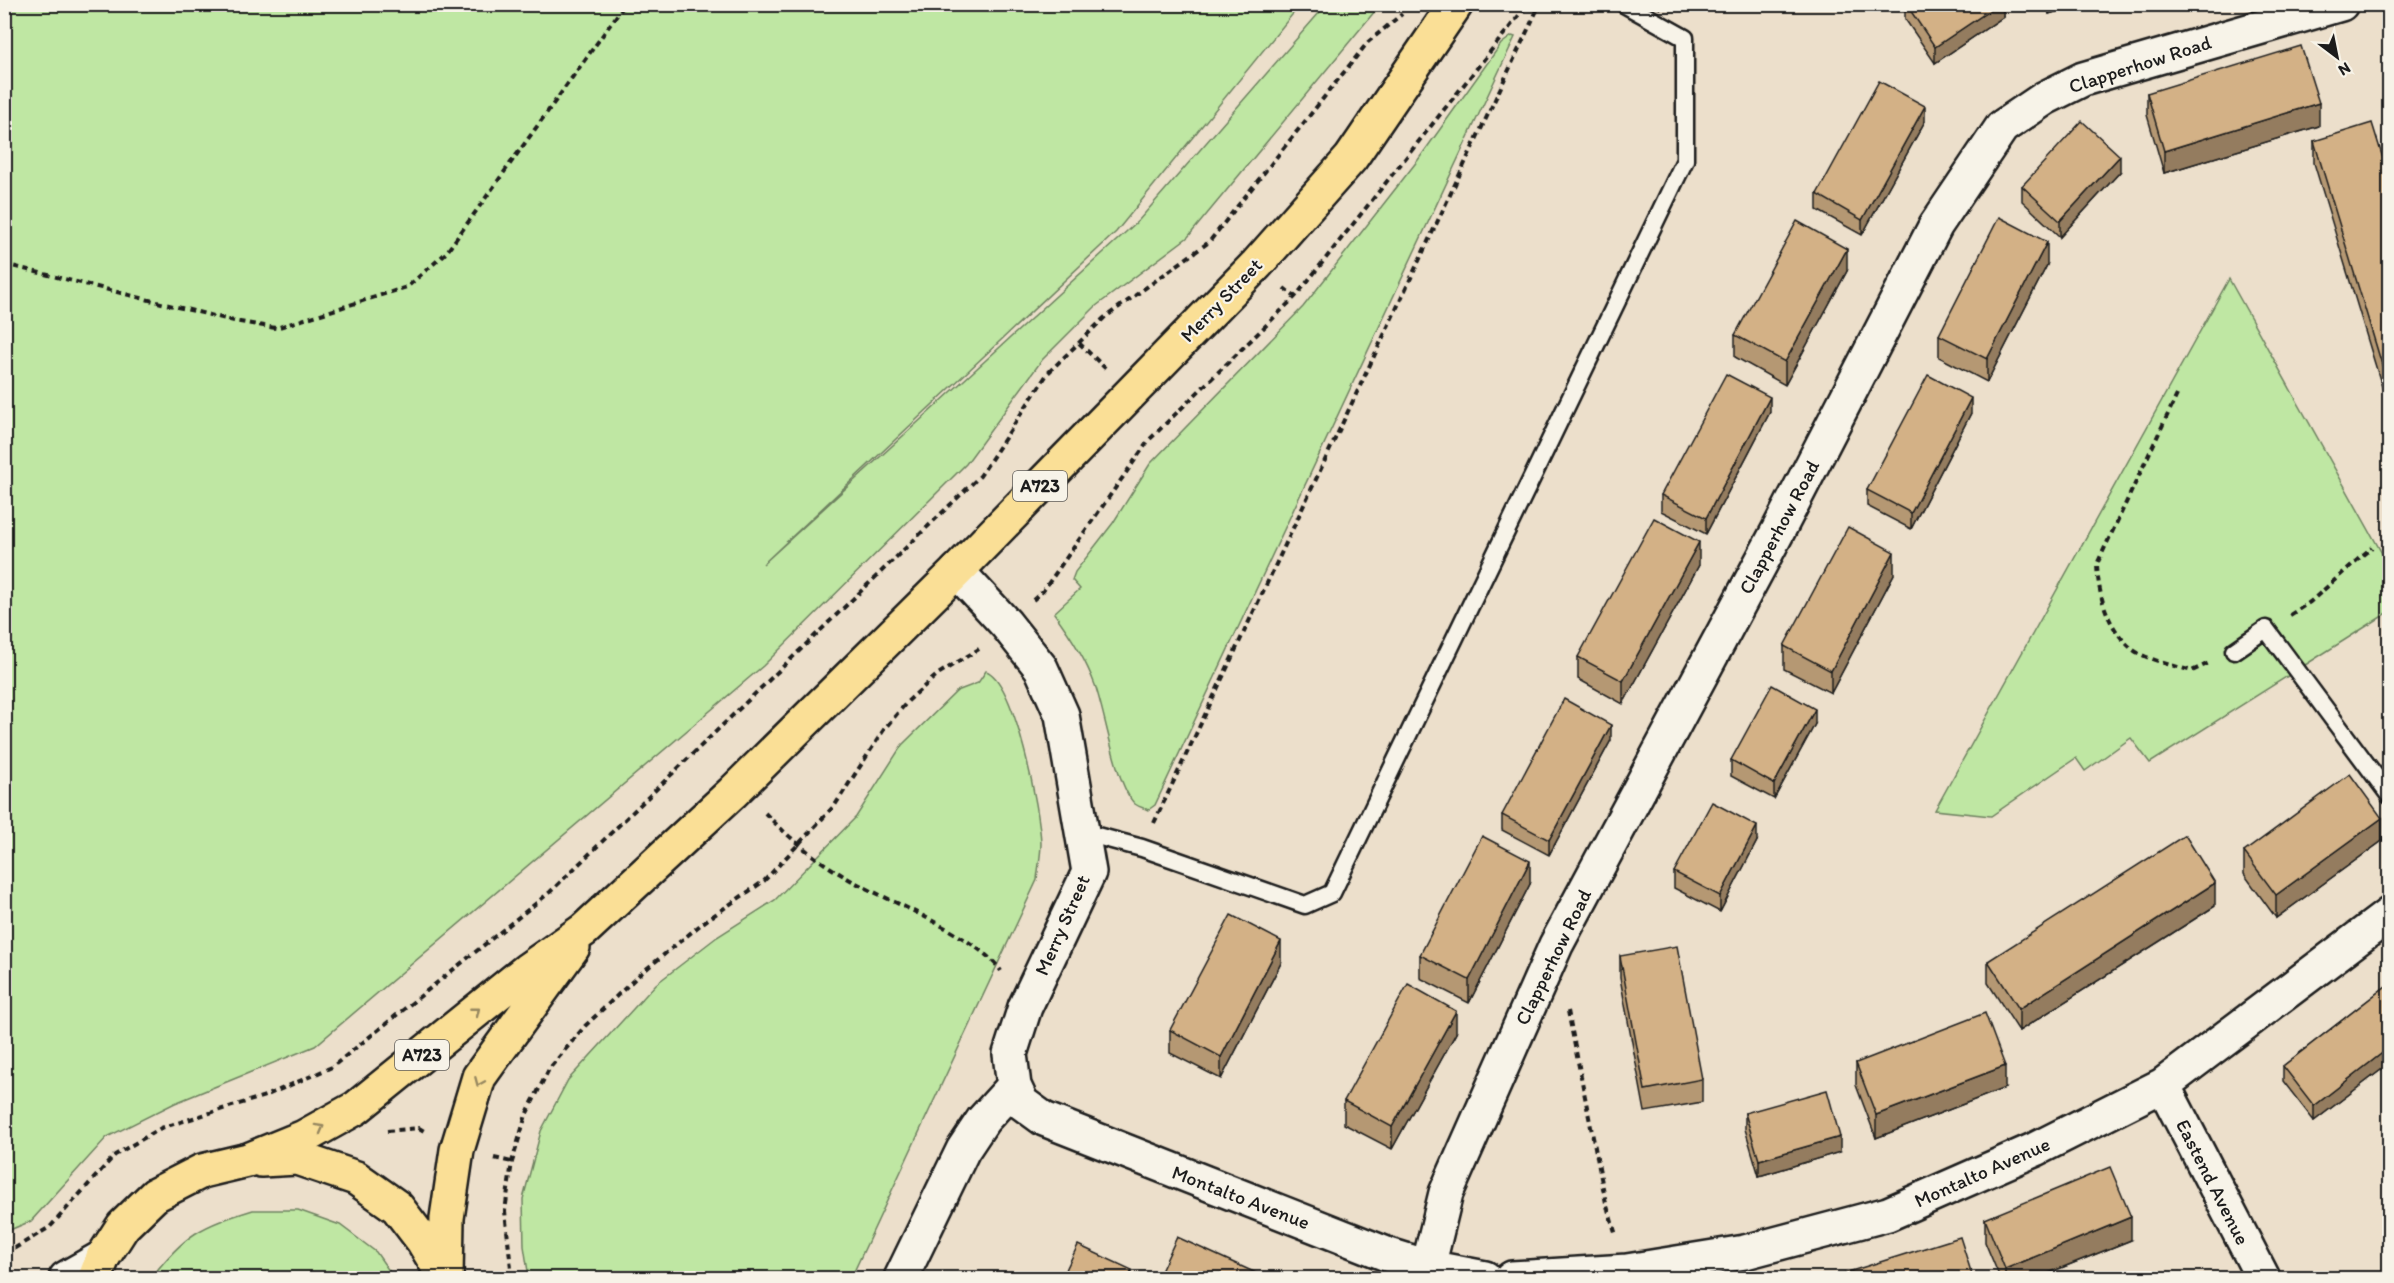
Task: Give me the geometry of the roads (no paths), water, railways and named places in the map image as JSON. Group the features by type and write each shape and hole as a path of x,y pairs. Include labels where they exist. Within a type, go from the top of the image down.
{"main road":[{"name":"Merry Street","path":"584,930 739,787 957,571 1265,256 1350,158 1456,4"},
{"name":"A723","path":"99,1268 123,1226 155,1195 202,1171 248,1160 304,1137 356,1108 527,970 584,930"},
{"name":"A723","path":"445,1278 447,1218 457,1150 479,1077 584,930"},
{"name":"A723","path":"248,1160 297,1158 356,1178 398,1208 423,1241 445,1278"}],"street":[{"name":"Clapperhow Road","path":"1428,1267 1446,1193 1556,945 1778,531 1936,225 2002,127 2045,98 2083,79 2341,4"},
{"name":"Merry Street","path":"957,571 1006,624 1041,668 1062,715 1089,872 1025,1007 1010,1054 1014,1086"},
{"name":"Montalto Avenue","path":"1512,1278 1627,1271 1745,1252 1888,1214 2036,1149 2163,1085 2390,914"},
{"name":"Eastend Avenue","path":"2163,1085 2263,1278"},
{"name":"Montalto Avenue","path":"1014,1086 1022,1103 1044,1119 1389,1255 1428,1267 1485,1278"},
{"path":"901,1278 963,1150 982,1120 1014,1086"},
{"path":"66,1278 99,1268"}],"lane":[{"path":"1082,832 1142,848 1305,905 1332,893 1685,160 1685,38 1624,4"},
{"path":"2234,651 2266,629 2390,795"}]}
